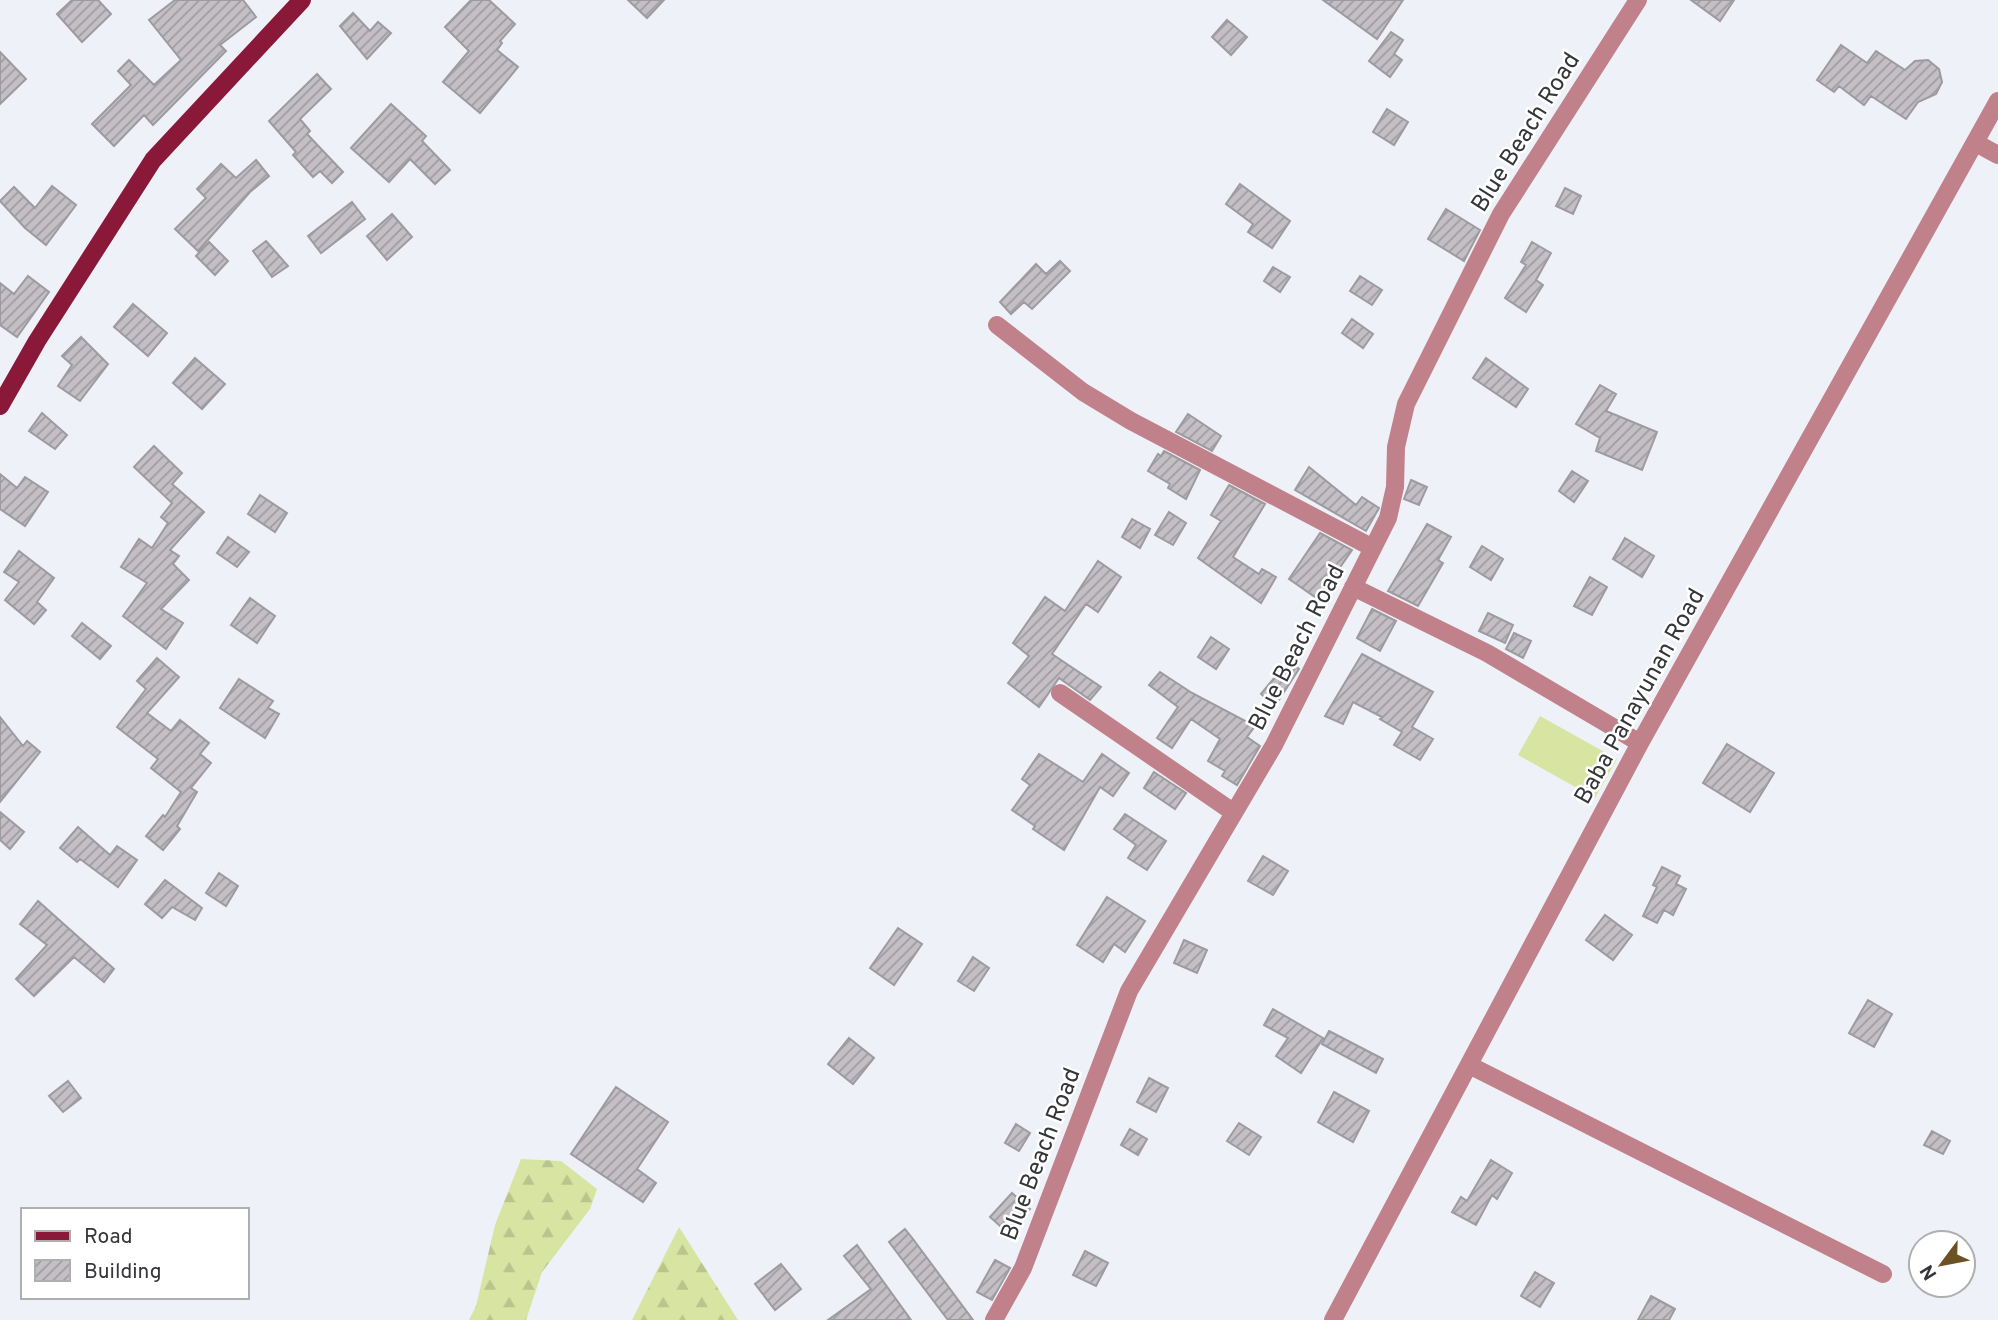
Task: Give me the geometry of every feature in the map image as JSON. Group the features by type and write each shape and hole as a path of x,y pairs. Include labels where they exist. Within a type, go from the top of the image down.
{"main road":[{"path":"1,403 37,341 153,160 302,0"}],"street":[{"name":"Blue Beach Road","path":"994,1320 1023,1268 1129,991 1274,745 1388,518 1395,487 1396,447 1406,404 1501,214 1638,0"},
{"name":"Baba Panayunan Road","path":"1333,1320 1640,743 1998,101"},
{"path":"1976,143 1998,155"},
{"path":"997,325 1083,392 1131,421 1373,548"},
{"path":"1353,587 1487,653 1640,743"},
{"path":"1060,693 1233,812"},
{"path":"1469,1065 1883,1274"}],"green space":[{"path":"1540,716 1617,759 1595,798 1518,755"},
{"path":"521,1159 561,1161 597,1189 590,1209 542,1272 526,1320 469,1320 476,1306 495,1225"},
{"path":"679,1227 738,1320 632,1320"}],"building":[{"path":"72,0 98,0 111,14 82,42 57,14"},
{"path":"175,0 243,0 256,17 220,45 226,51 153,125 144,115 114,146 92,124 131,85 118,71 129,60 154,85 181,60 149,20"},
{"path":"471,0 489,0 515,24 500,41 502,43 497,50 518,67 480,113 443,82 469,51 445,27"},
{"path":"628,0 664,0 647,18"},
{"path":"1323,0 1403,0 1377,39"},
{"path":"1691,0 1734,0 1720,21"},
{"path":"353,13 370,31 378,22 391,33 367,59 340,26"},
{"path":"1227,20 1247,37 1231,55 1212,37"},
{"path":"1391,32 1403,40 1394,54 1402,60 1390,77 1369,61"},
{"path":"1841,45 1867,63 1876,51 1905,70 1915,61 1928,60 1939,69 1942,82 1936,94 1918,102 1906,119 1871,96 1864,105 1839,86 1834,92 1817,80"},
{"path":"0,52 26,79 0,104"},
{"path":"317,74 331,89 300,119 310,131 307,134 343,172 332,183 320,171 313,177 293,155 296,152 269,121"},
{"path":"391,104 426,136 422,141 450,170 435,184 410,159 389,182 351,148"},
{"path":"1387,109 1408,122 1394,145 1373,132"},
{"path":"256,160 269,176 250,192 198,251 175,229 206,198 197,189 221,164 236,178"},
{"path":"1240,184 1290,221 1272,248 1248,232 1253,224 1226,204"},
{"path":"52,186 76,205 46,245 25,228 0,201 14,187 35,208"},
{"path":"1565,188 1581,196 1573,214 1556,206"},
{"path":"352,202 365,219 321,253 308,236"},
{"path":"1446,209 1480,230 1464,261 1428,239"},
{"path":"392,214 412,237 387,260 367,236"},
{"path":"266,241 288,266 272,277 253,251"},
{"path":"209,242 228,261 215,275 196,256"},
{"path":"1532,242 1551,253 1536,280 1543,285 1526,312 1505,298 1526,265 1521,262"},
{"path":"1060,261 1070,271 1032,309 1024,302 1011,314 1000,302 1036,264 1046,274"},
{"path":"1273,267 1290,277 1280,292 1264,281"},
{"path":"28,276 49,292 17,337 0,325 0,283 14,294"},
{"path":"1360,276 1382,290 1372,305 1350,291"},
{"path":"133,304 167,333 148,356 114,327"},
{"path":"1352,319 1373,334 1363,348 1342,333"},
{"path":"81,337 108,364 80,401 58,386 72,365 62,356"},
{"path":"195,358 225,384 202,409 173,383"},
{"path":"1486,358 1528,389 1516,407 1473,378"},
{"path":"1600,385 1616,394 1606,411 1657,432 1642,470 1596,451 1600,438 1576,424"},
{"path":"42,413 67,435 55,449 29,431"},
{"path":"1188,414 1221,436 1212,451 1176,432"},
{"path":"154,446 182,473 172,484 204,512 170,550 179,556 173,564 189,580 161,609 183,623 166,649 123,616 147,583 121,567 139,539 152,548 168,523 161,517 172,503 134,467"},
{"path":"1164,451 1200,470 1186,499 1168,488 1170,484 1148,471 1158,454 1161,456"},
{"path":"1309,467 1356,505 1362,497 1379,508 1366,531 1295,490"},
{"path":"1572,471 1588,481 1574,502 1559,491"},
{"path":"0,474 17,488 25,477 48,492 25,526 0,509"},
{"path":"1411,480 1427,487 1419,505 1404,499"},
{"path":"1229,485 1265,504 1233,557 1259,574 1262,569 1276,577 1261,603 1198,558 1221,521 1211,515"},
{"path":"260,495 287,513 275,532 248,514"},
{"path":"1169,512 1186,523 1173,545 1155,535"},
{"path":"1132,519 1150,529 1140,548 1122,537"},
{"path":"1427,524 1451,537 1438,560 1443,563 1418,606 1388,591"},
{"path":"1320,533 1352,550 1318,599 1289,579"},
{"path":"228,537 249,552 237,567 217,553"},
{"path":"1625,538 1654,556 1642,577 1613,559"},
{"path":"1482,546 1503,559 1491,580 1470,567"},
{"path":"19,551 54,578 37,602 46,610 34,624 5,600 19,582 4,572"},
{"path":"1098,561 1121,577 1098,612 1086,604 1052,654 1101,687 1090,700 1059,678 1039,707 1008,683 1029,656 1013,643 1045,597 1065,611"},
{"path":"1590,577 1607,587 1592,615 1574,606"},
{"path":"250,598 275,616 257,643 231,625"},
{"path":"1372,609 1396,621 1380,651 1357,638"},
{"path":"1488,613 1513,625 1505,643 1479,631"},
{"path":"82,623 111,646 100,659 72,636"},
{"path":"1514,633 1531,641 1523,658 1506,649"},
{"path":"1211,637 1229,649 1216,669 1198,657"},
{"path":"1362,654 1433,692 1412,727 1433,739 1420,760 1394,745 1402,732 1380,719 1382,717 1353,702 1343,724 1325,716"},
{"path":"157,658 179,677 147,713 171,731 180,720 209,743 200,754 211,763 191,788 197,792 177,826 180,829 163,850 146,836 163,815 165,817 181,792 151,768 158,759 117,727 146,689 137,681"},
{"path":"1289,660 1299,669 1275,706 1261,694"},
{"path":"1160,672 1192,693 1255,726 1247,737 1260,746 1237,785 1222,776 1225,771 1208,761 1220,739 1191,719 1172,748 1157,738 1178,707 1149,685"},
{"path":"239,679 273,701 268,708 279,714 265,738 220,708"},
{"path":"0,717 23,746 27,741 40,752 0,802"},
{"path":"1727,744 1774,773 1750,812 1703,783"},
{"path":"1039,754 1083,782 1102,754 1129,773 1113,796 1100,787 1064,850 1033,829 1035,826 1012,810 1030,785 1022,779"},
{"path":"1154,772 1186,793 1175,809 1144,788"},
{"path":"0,812 24,832 10,849 0,840"},
{"path":"1125,814 1166,841 1147,870 1128,858 1136,845 1114,829"},
{"path":"78,827 110,855 117,846 137,860 118,887 80,859 77,862 60,848"},
{"path":"1263,856 1288,871 1273,895 1248,881"},
{"path":"1662,867 1680,876 1676,884 1686,889 1673,915 1664,910 1657,923 1643,916 1657,887 1653,885"},
{"path":"219,873 238,886 226,906 206,893"},
{"path":"165,880 202,908 195,920 172,907 162,918 145,904"},
{"path":"1107,897 1145,921 1125,952 1114,944 1103,962 1077,945"},
{"path":"38,901 114,969 104,982 74,957 34,996 16,979 47,945 20,924"},
{"path":"1605,915 1632,935 1613,960 1586,940"},
{"path":"898,928 922,944 894,985 870,968"},
{"path":"1184,940 1207,950 1197,973 1174,963"},
{"path":"973,957 989,968 974,991 958,981"},
{"path":"1868,1000 1892,1014 1874,1047 1849,1033"},
{"path":"1273,1009 1323,1038 1301,1073 1276,1056 1288,1038 1264,1025"},
{"path":"1329,1031 1383,1059 1376,1073 1322,1044"},
{"path":"849,1038 874,1058 853,1084 828,1064"},
{"path":"1149,1078 1168,1088 1156,1112 1137,1102"},
{"path":"68,1081 81,1098 63,1112 49,1096"},
{"path":"616,1087 668,1122 637,1169 656,1183 643,1202 571,1154"},
{"path":"1334,1092 1369,1111 1353,1142 1318,1122"},
{"path":"1239,1123 1261,1137 1249,1155 1227,1141"},
{"path":"1016,1124 1030,1133 1019,1151 1005,1143"},
{"path":"1130,1129 1147,1139 1138,1155 1121,1145"},
{"path":"1932,1131 1950,1141 1943,1154 1924,1145"},
{"path":"1491,1160 1512,1173 1497,1199 1492,1195 1476,1225 1452,1212 1461,1197 1467,1201"},
{"path":"1012,1193 1030,1209 1008,1233 990,1217"},
{"path":"905,1229 973,1320 948,1320 889,1242"},
{"path":"857,1245 911,1320 828,1320 871,1289 844,1256"},
{"path":"1085,1251 1108,1263 1096,1286 1073,1275"},
{"path":"995,1260 1010,1268 992,1300 977,1292"},
{"path":"781,1264 801,1289 775,1310 755,1284"},
{"path":"1535,1272 1554,1283 1540,1307 1521,1296"},
{"path":"1651,1296 1675,1309 1669,1320 1638,1320"}]}
